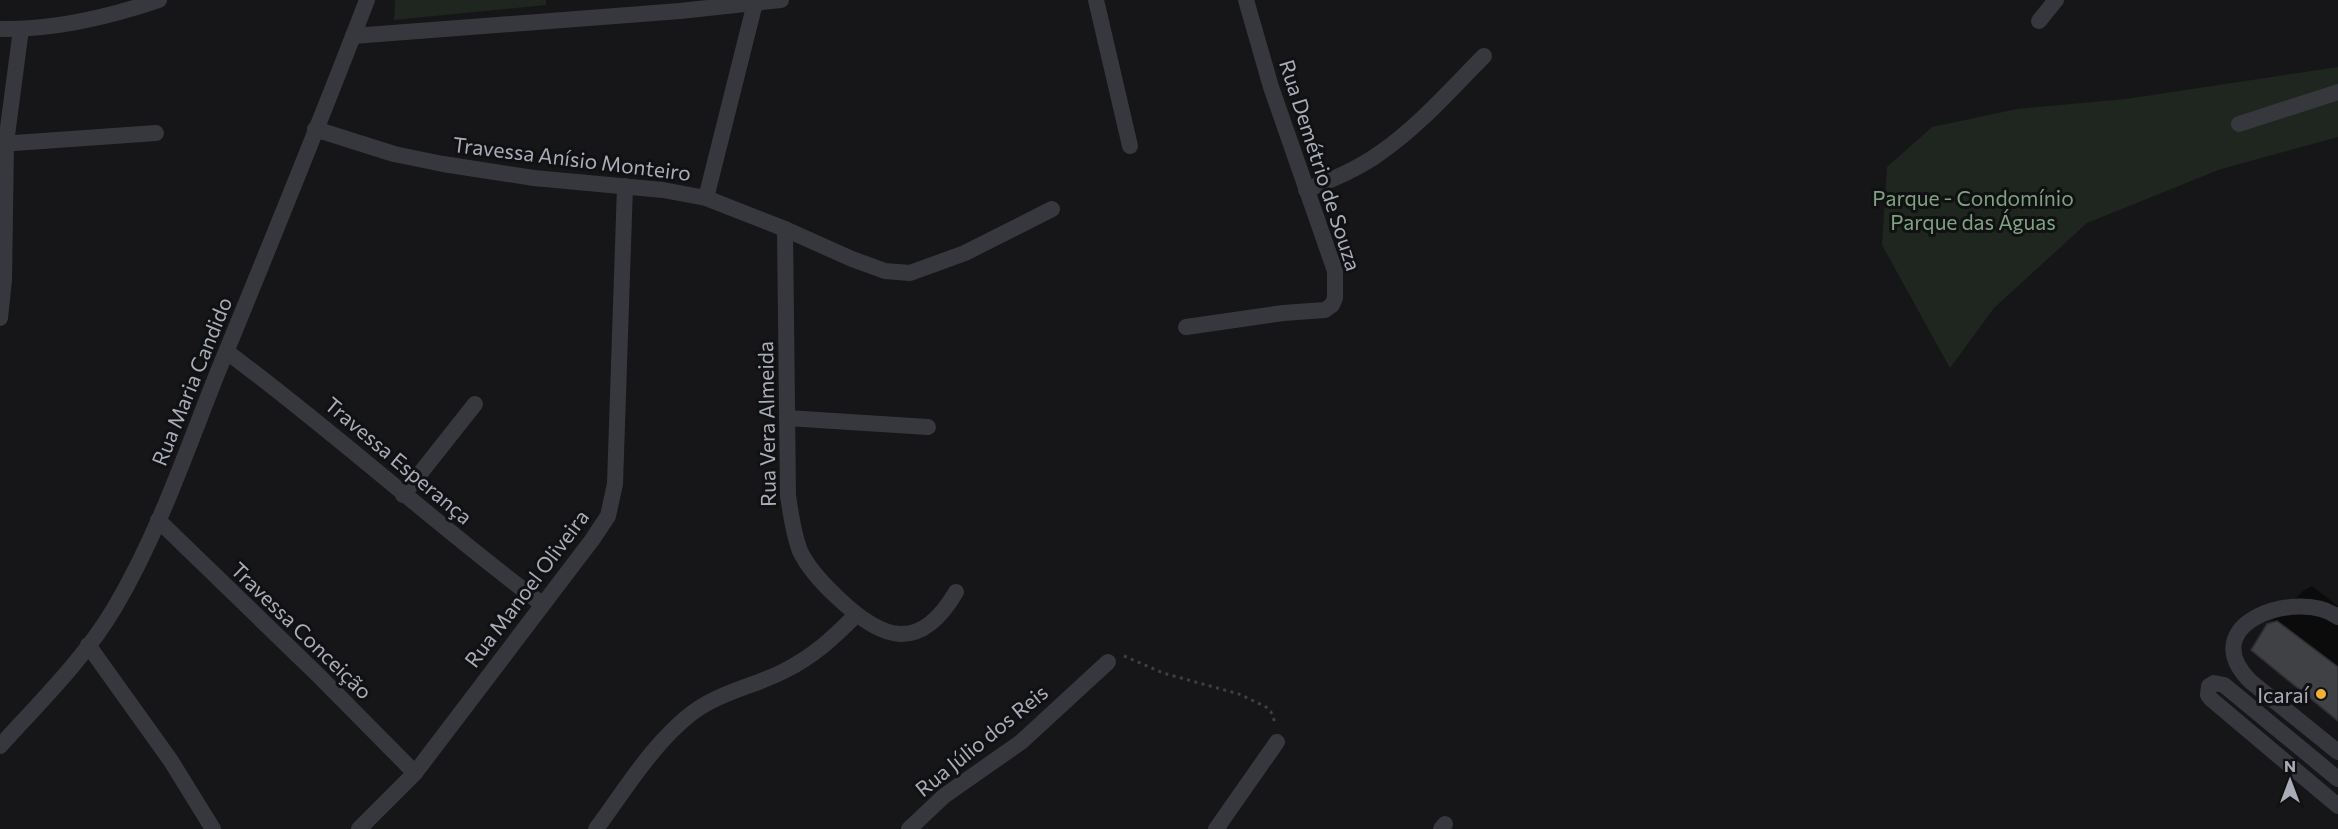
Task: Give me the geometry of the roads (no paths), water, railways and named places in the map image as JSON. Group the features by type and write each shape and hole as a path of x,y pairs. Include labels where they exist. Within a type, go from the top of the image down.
{"street":[{"path":"0,29 21,29 105,16 159,0"},
{"name":"Rua Maria Candido","path":"0,746 88,645 115,608 158,520 273,242 367,0"},
{"path":"353,36 680,11 781,0"},
{"path":"1096,0 1130,146"},
{"name":"Rua Demétrio de Souza","path":"1186,327 1325,310 1332,305 1336,289 1335,272 1271,87 1246,0"},
{"path":"2039,21 2056,0"},
{"path":"706,198 754,3"},
{"path":"0,318 4,280 3,144 21,29"},
{"path":"1306,190 1335,178 1380,154 1414,126 1484,56"},
{"path":"2239,124 2338,92"},
{"name":"Travessa Anísio Monteiro","path":"315,129 394,154 443,164 534,178 663,190 706,198 885,271 910,273 965,254 1052,209"},
{"path":"3,144 156,133"},
{"name":"Rua Manoel Oliveira","path":"359,829 415,773 608,516 615,484 625,186"},
{"name":"Rua Vera Almeida","path":"785,229 788,496 792,523 801,552 831,591 856,615 891,634 910,634 932,625 946,609 956,592"},
{"name":"Travessa Esperança","path":"226,352 311,416 403,495 542,604"},
{"path":"403,495 475,404"},
{"path":"787,418 928,427"},
{"name":"Travessa Conceição","path":"158,520 415,773"},
{"path":"2338,617 2311,609 2287,608 2262,612 2247,623 2236,638 2233,654 2238,669 2250,681 2338,752"},
{"path":"596,829 662,741 693,712 725,695 783,672 821,650 856,615"},
{"path":"88,645 171,761 213,829"},
{"name":"Rua Júlio dos Reis","path":"909,829 944,796 1021,742 1108,662"},
{"path":"2338,779 2224,685 2214,683 2210,686 2208,695 2211,699 2338,806"},
{"path":"1216,829 1277,742"}],"place":[{"name":"Icaraí","path":"2321,694"}],"park label":[{"name":"Parque - Condomínio Parque das Águas","path":"1973,209"}]}
